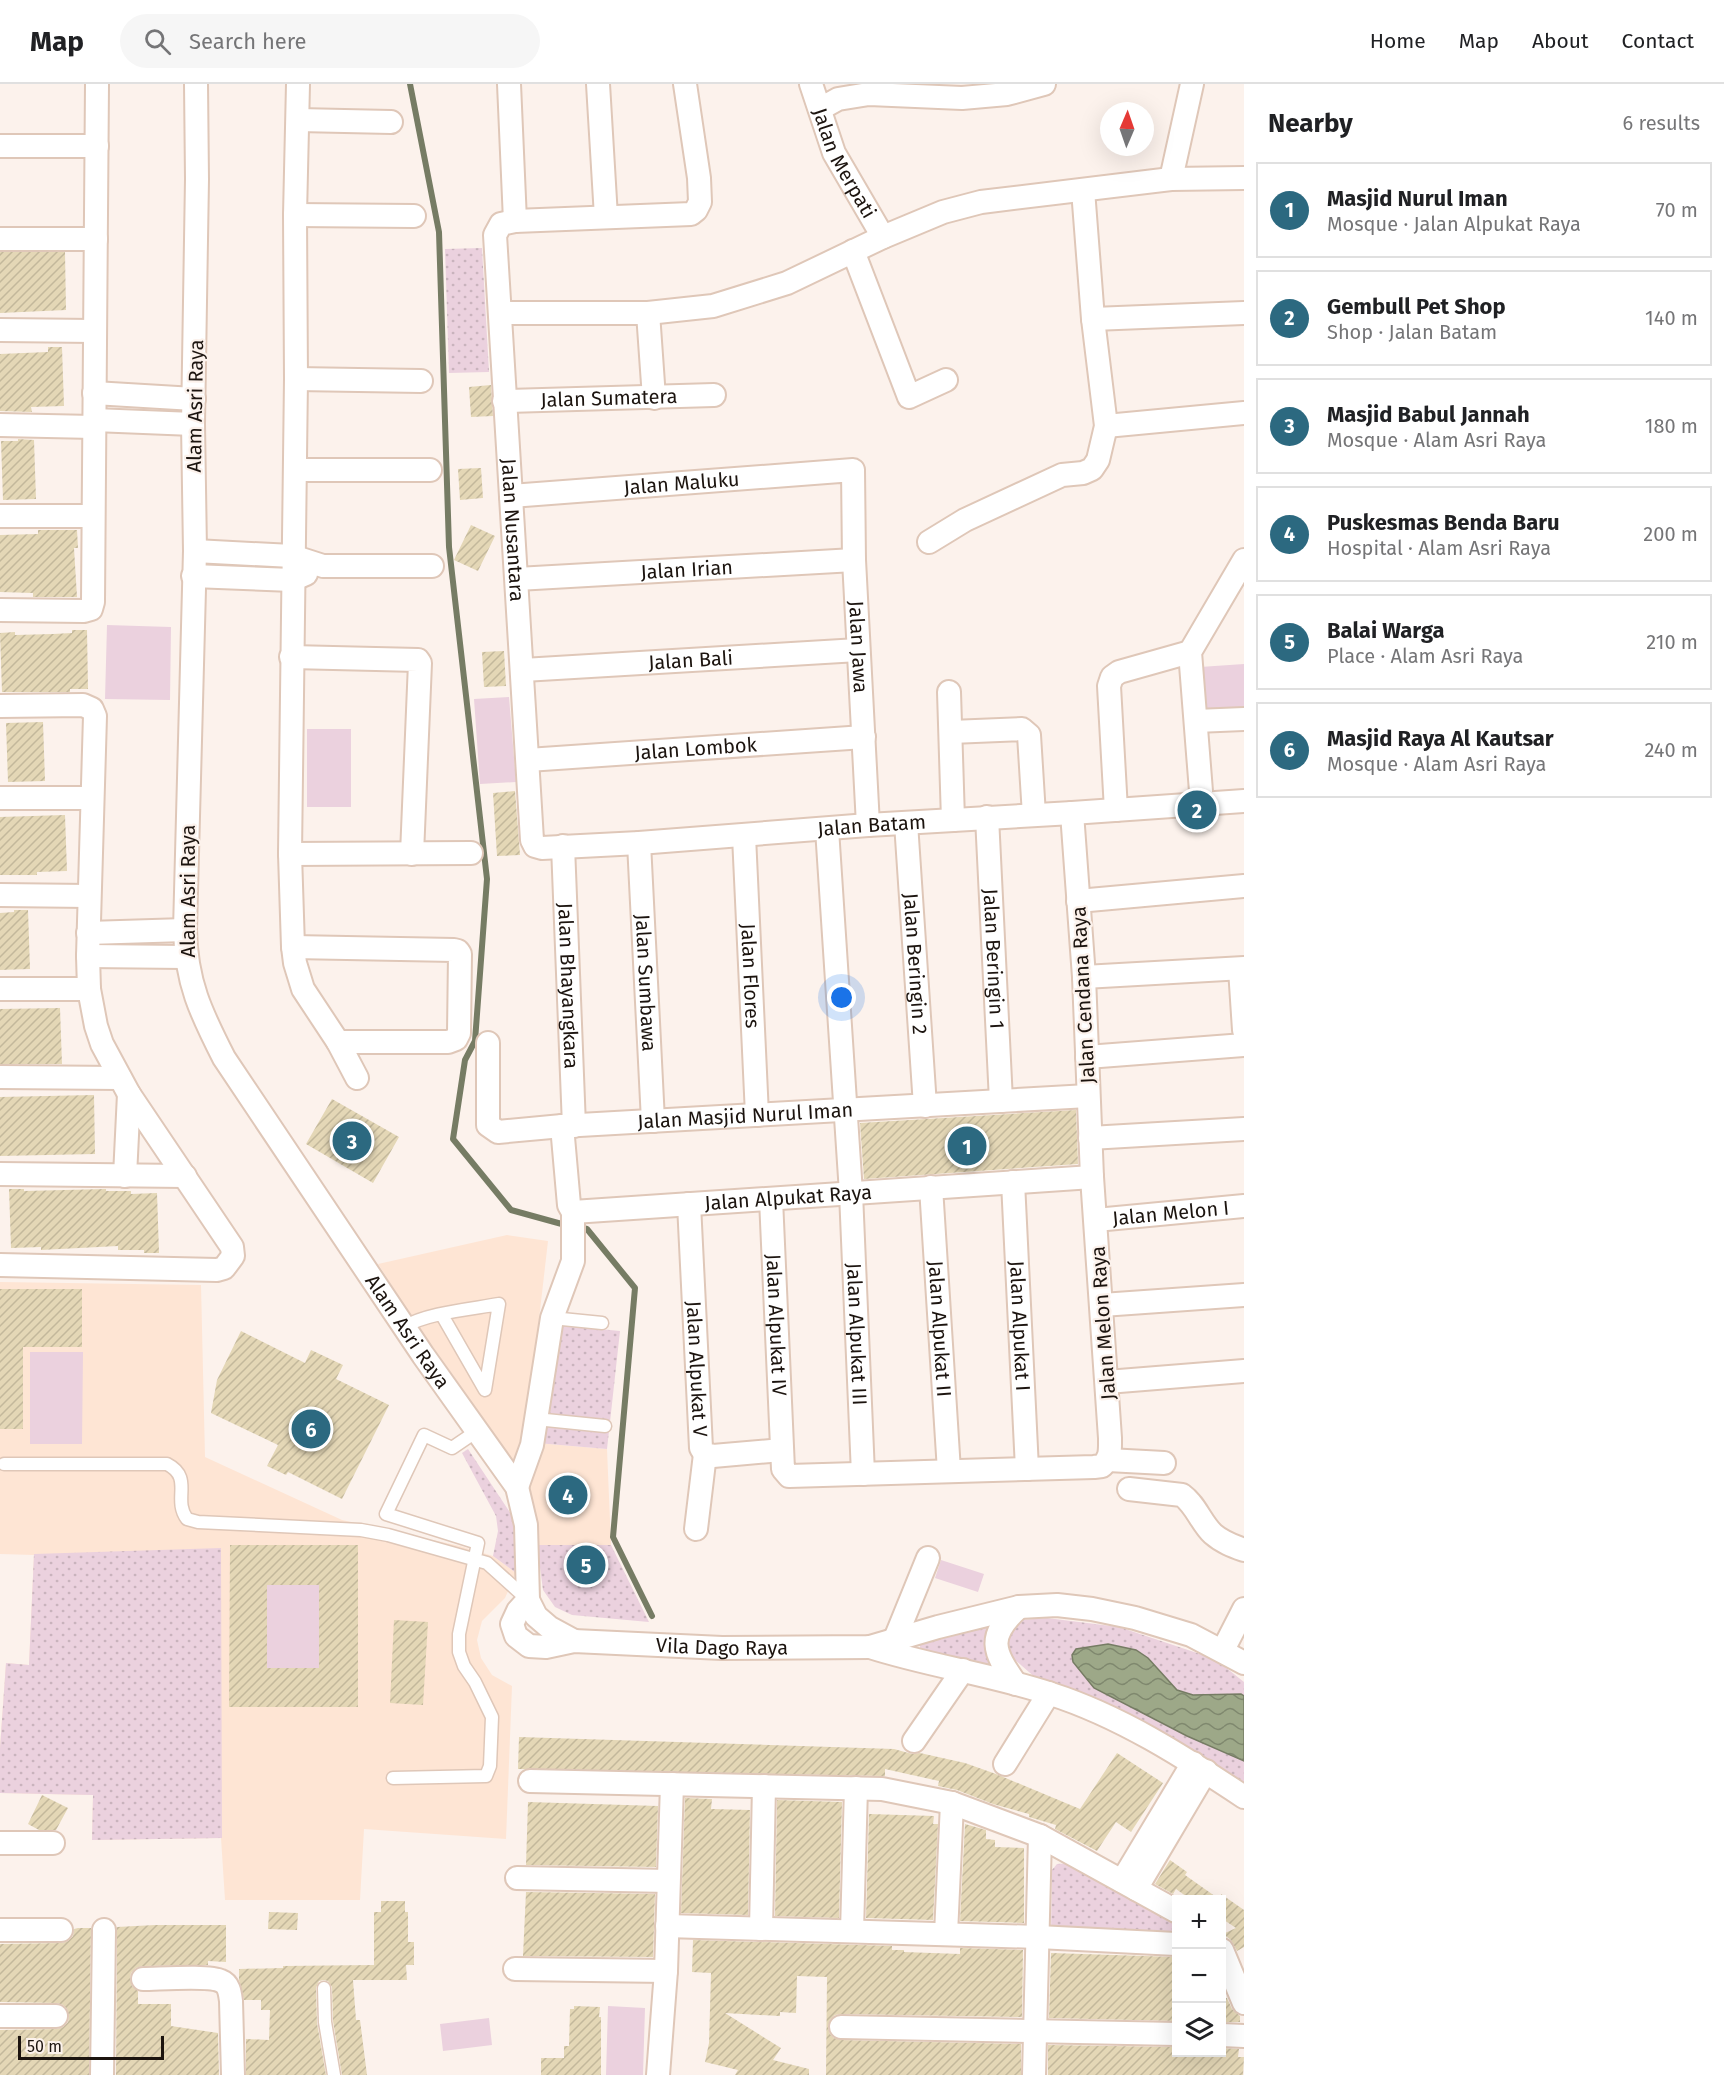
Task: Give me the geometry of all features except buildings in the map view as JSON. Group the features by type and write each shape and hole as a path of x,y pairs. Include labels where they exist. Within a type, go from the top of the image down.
{"street":[{"path":"0,610 84,611 91,609 93,602 97,84"},
{"name":"Alam Asri Raya","path":"196,84 193,424 195,550 185,930 185,957 189,978 202,1014 224,1058 404,1327 517,1487 526,1525 528,1600"},
{"path":"298,84 291,657 290,854 293,947 303,989 338,1042 357,1078"},
{"path":"509,84 515,221 691,214 696,210 700,202 699,178 685,84"},
{"path":"598,84 606,217"},
{"name":"Jalan Merpati","path":"812,84 834,153 882,237"},
{"path":"820,109 838,99 869,94 962,98 1007,94 1044,84"},
{"path":"1170,179 1192,84"},
{"path":"298,120 391,122"},
{"path":"0,146 97,146"},
{"path":"500,313 648,313 713,306 787,283 882,237 943,212 981,202 1170,179 1244,178"},
{"path":"929,542 965,520 1062,475 1092,469 1098,460 1103,447 1106,426 1093,319 1083,190"},
{"path":"295,215 414,216"},
{"name":"Jalan Nusantara","path":"515,221 501,224 495,236 504,401 518,579 532,840 535,846 552,847"},
{"path":"0,238 96,239"},
{"path":"853,251 909,396 946,380"},
{"path":"648,313 654,398"},
{"path":"1093,319 1244,313"},
{"path":"0,330 94,332"},
{"path":"296,379 421,381"},
{"path":"94,393 194,399"},
{"name":"Jalan Sumatera","path":"504,401 654,398 714,394"},
{"path":"1106,426 1244,413"},
{"path":"0,425 193,424"},
{"path":"295,470 430,470"},
{"name":"Jalan Maluku","path":"511,496 853,470"},
{"name":"Jalan Jawa","path":"853,470 854,560 868,825"},
{"path":"0,516 93,516"},
{"path":"195,550 292,556 323,566 432,566"},
{"name":"Jalan Irian","path":"518,579 854,560"},
{"path":"1202,804 1190,652 1244,560"},
{"path":"194,576 292,580 323,566"},
{"name":"Jalan Bali","path":"523,670 858,650"},
{"path":"1116,810 1109,686 1112,677 1119,672 1190,652"},
{"path":"291,657 418,660 420,663 412,854"},
{"path":"950,692 953,820"},
{"path":"0,706 83,705 92,709 95,716 88,956 89,989 99,1035 124,1086 232,1247 233,1256 224,1268 217,1270 0,1265"},
{"path":"1196,721 1244,719"},
{"path":"951,732 1022,729 1026,731 1029,735 1034,815"},
{"name":"Jalan Lombok","path":"528,759 864,737"},
{"path":"0,798 92,798"},
{"name":"Jalan Batam","path":"552,847 1244,801"},
{"name":"Jalan Cendana Raya","path":"1072,813 1084,977 1092,1177"},
{"name":"Jalan Beringin 1","path":"987,817 1001,1101"},
{"name":"Jalan Beringin 2","path":"906,823 925,1106"},
{"name":"Jalan Alpukat III","path":"826,829 851,1193 863,1474"},
{"name":"Jalan Flores","path":"744,836 757,1115"},
{"name":"Jalan Sumbawa","path":"639,843 653,1121"},
{"name":"Jalan Bhayangkara","path":"552,847 568,1126"},
{"path":"290,854 471,854"},
{"path":"1078,901 1244,886"},
{"path":"0,895 88,896"},
{"path":"88,933 185,930"},
{"path":"293,947 454,950 460,954 459,1033 456,1039 448,1042 338,1042"},
{"path":"88,956 185,957"},
{"path":"1084,977 1242,968 1244,1030"},
{"path":"0,989 89,989"},
{"name":"Jalan Masjid Nurul Iman","path":"488,1043 488,1125 498,1132 1088,1096"},
{"path":"1087,1057 1244,1045"},
{"path":"0,1077 124,1086"},
{"path":"124,1086 125,1176"},
{"path":"517,1487 532,1445 552,1318 573,1261 573,1212 569,1205 568,1126"},
{"path":"1089,1138 1244,1130"},
{"path":"0,1174 185,1176"},
{"name":"Jalan Alpukat Raya","path":"573,1212 1092,1177"},
{"name":"Jalan Melon Raya","path":"1092,1177 1111,1455 1105,1463"},
{"name":"Jalan Alpukat I","path":"1012,1182 1027,1469"},
{"name":"Jalan Alpukat II","path":"932,1187 949,1471"},
{"name":"Jalan Alpukat IV","path":"771,1198 783,1469 789,1476 863,1474"},
{"name":"Jalan Alpukat V","path":"689,1204 701,1448 705,1454 713,1456 782,1450"},
{"name":"Jalan Melon I","path":"1096,1220 1244,1206"},
{"path":"1102,1305 1244,1295"},
{"path":"1107,1382 1244,1371"},
{"path":"696,1529 705,1454"},
{"path":"863,1474 1027,1469 1105,1463 1164,1463"},
{"path":"1129,1490 1182,1495 1189,1500 1212,1533 1238,1544"},
{"path":"895,1639 928,1557"},
{"name":"Vila Dago Raya","path":"528,1600 518,1611 512,1623 516,1636 529,1646 546,1647 574,1641 722,1648 870,1647 938,1626 1019,1607 1057,1605 1092,1609 1135,1618 1191,1635 1238,1656"},
{"path":"1016,1684 997,1650 997,1635 1002,1622 1019,1607"},
{"path":"1238,1656 1244,1609"},
{"name":"Vila Dago Raya","path":"870,1647 909,1659 963,1670 1049,1693 1103,1715 1199,1767 1244,1797"},
{"path":"914,1742 963,1670"},
{"path":"1005,1764 1049,1693"},
{"path":"1129,1885 1199,1767"},
{"path":"530,1781 882,1789 952,1803 1040,1836 1172,1909"},
{"path":"658,2075 666,1971 672,1784"},
{"path":"761,1929 764,1786"},
{"path":"852,1931 856,1788"},
{"path":"946,1934 952,1803"},
{"path":"1034,2075 1040,1836"},
{"path":"0,1843 52,1843"},
{"path":"517,1878 668,1881"},
{"path":"667,1926 1038,1937 1172,1944"},
{"path":"0,1930 61,1930"},
{"path":"102,2075 104,1930"},
{"path":"1226,1962 1244,2003"},
{"path":"515,1969 666,1971"},
{"path":"143,1979 213,1979 225,1984 230,1992 231,2001 233,2075"},
{"path":"0,2016 56,2016"},
{"path":"841,2027 1172,2034"},
{"path":"1226,2035 1244,2036"}],"lane":[{"path":"404,1327 414,1320 499,1304 485,1390 442,1315"},
{"path":"552,1318 602,1323"},
{"path":"536,1419 605,1426"},
{"path":"393,1778 486,1776 490,1766 492,1718 459,1653 459,1634 478,1543 386,1514 424,1435 452,1448 477,1431"},
{"path":"4,1464 167,1464 177,1469 181,1477 181,1512 187,1520 361,1530 487,1563 528,1600"},
{"path":"324,1988 325,2022 333,2075"}],"shaded area":[{"path":"482,248 489,372 449,373 445,249"},
{"path":"107,625 171,627 170,700 105,699"},
{"path":"1244,664 1244,709 1203,711 1200,667"},
{"path":"509,697 516,782 480,784 474,699"},
{"path":"307,729 351,729 351,807 307,807"},
{"path":"507,1235 548,1241 525,1441 515,1463 414,1320 378,1264"},
{"path":"0,1282 201,1285 205,1457 342,1520 460,1546 493,1556 516,1573 505,1598 482,1621 477,1640 481,1658 492,1675 512,1686 506,1839 364,1829 360,1900 225,1900 221,1838 92,1840 93,1795 0,1793 0,1748 6,1663 29,1665 34,1555 0,1554"},
{"path":"558,1325 620,1331 607,1449 537,1443"},
{"path":"30,1352 83,1352 82,1444 30,1444"},
{"path":"537,1443 607,1449 611,1545 537,1545 523,1487"},
{"path":"468,1449 511,1514 516,1530 516,1573 493,1556 498,1531 496,1516 462,1453"},
{"path":"537,1545 611,1545 649,1622 572,1615 555,1607 543,1590"},
{"path":"221,1548 222,1838 92,1840 93,1795 0,1793 0,1748 6,1663 29,1665 34,1554"},
{"path":"941,1560 984,1574 978,1592 935,1578"},
{"path":"267,1585 319,1585 319,1668 267,1668"},
{"path":"1047,1618 1119,1627 1215,1659 1244,1682 1244,1788 1045,1686 1015,1660 1008,1649 1010,1631 1019,1620"},
{"path":"993,1626 1000,1669 920,1650 920,1644"},
{"path":"1072,1863 1172,1919 1172,1940 1051,1934 1052,1870 1057,1864"},
{"path":"608,2006 645,2008 643,2075 606,2075"},
{"path":"489,2018 492,2045 443,2051 440,2024"}],"water":[{"path":"1108,1644 1136,1650 1148,1658 1177,1690 1193,1695 1241,1694 1244,1696 1244,1761 1187,1736 1094,1688 1073,1662 1072,1655 1076,1649"}],"waterway":[{"path":"410,84 439,232 449,547 487,879 475,1041 465,1060 453,1139 511,1210 569,1226"},
{"path":"579,1227 587,1229 635,1288 613,1537 652,1616"}],"place":[{"name":"Gembull Pet Shop","path":"1197,810"},
{"name":"Masjid Babul Jannah","path":"352,1141"},
{"name":"Masjid Nurul Iman","path":"967,1146"},
{"name":"Masjid Raya Al Kautsar","path":"311,1429"},
{"name":"Puskesmas Benda Baru","path":"568,1495"},
{"name":"Balai Warga","path":"586,1565"}]}
